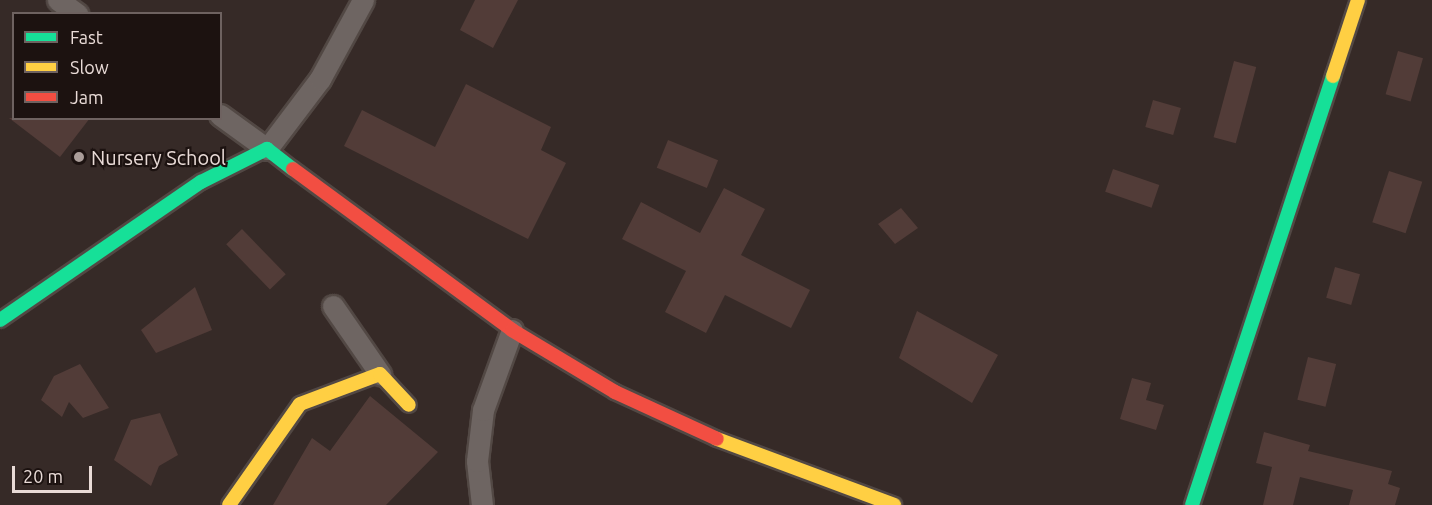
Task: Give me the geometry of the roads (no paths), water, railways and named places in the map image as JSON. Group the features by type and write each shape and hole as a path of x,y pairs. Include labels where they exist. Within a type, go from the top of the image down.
{"street":[{"path":"58,0 74,12"},
{"path":"0,320 201,182 267,149 320,79 363,0"},
{"path":"1192,505 1358,0"},
{"path":"222,117 368,227 512,330 615,392 707,435 894,505"},
{"path":"333,306 380,374 409,405"},
{"path":"482,505 477,461 483,410 512,330"},
{"path":"229,505 300,404 380,374"}],"place":[{"name":"Nursery School","path":"79,157"}]}
